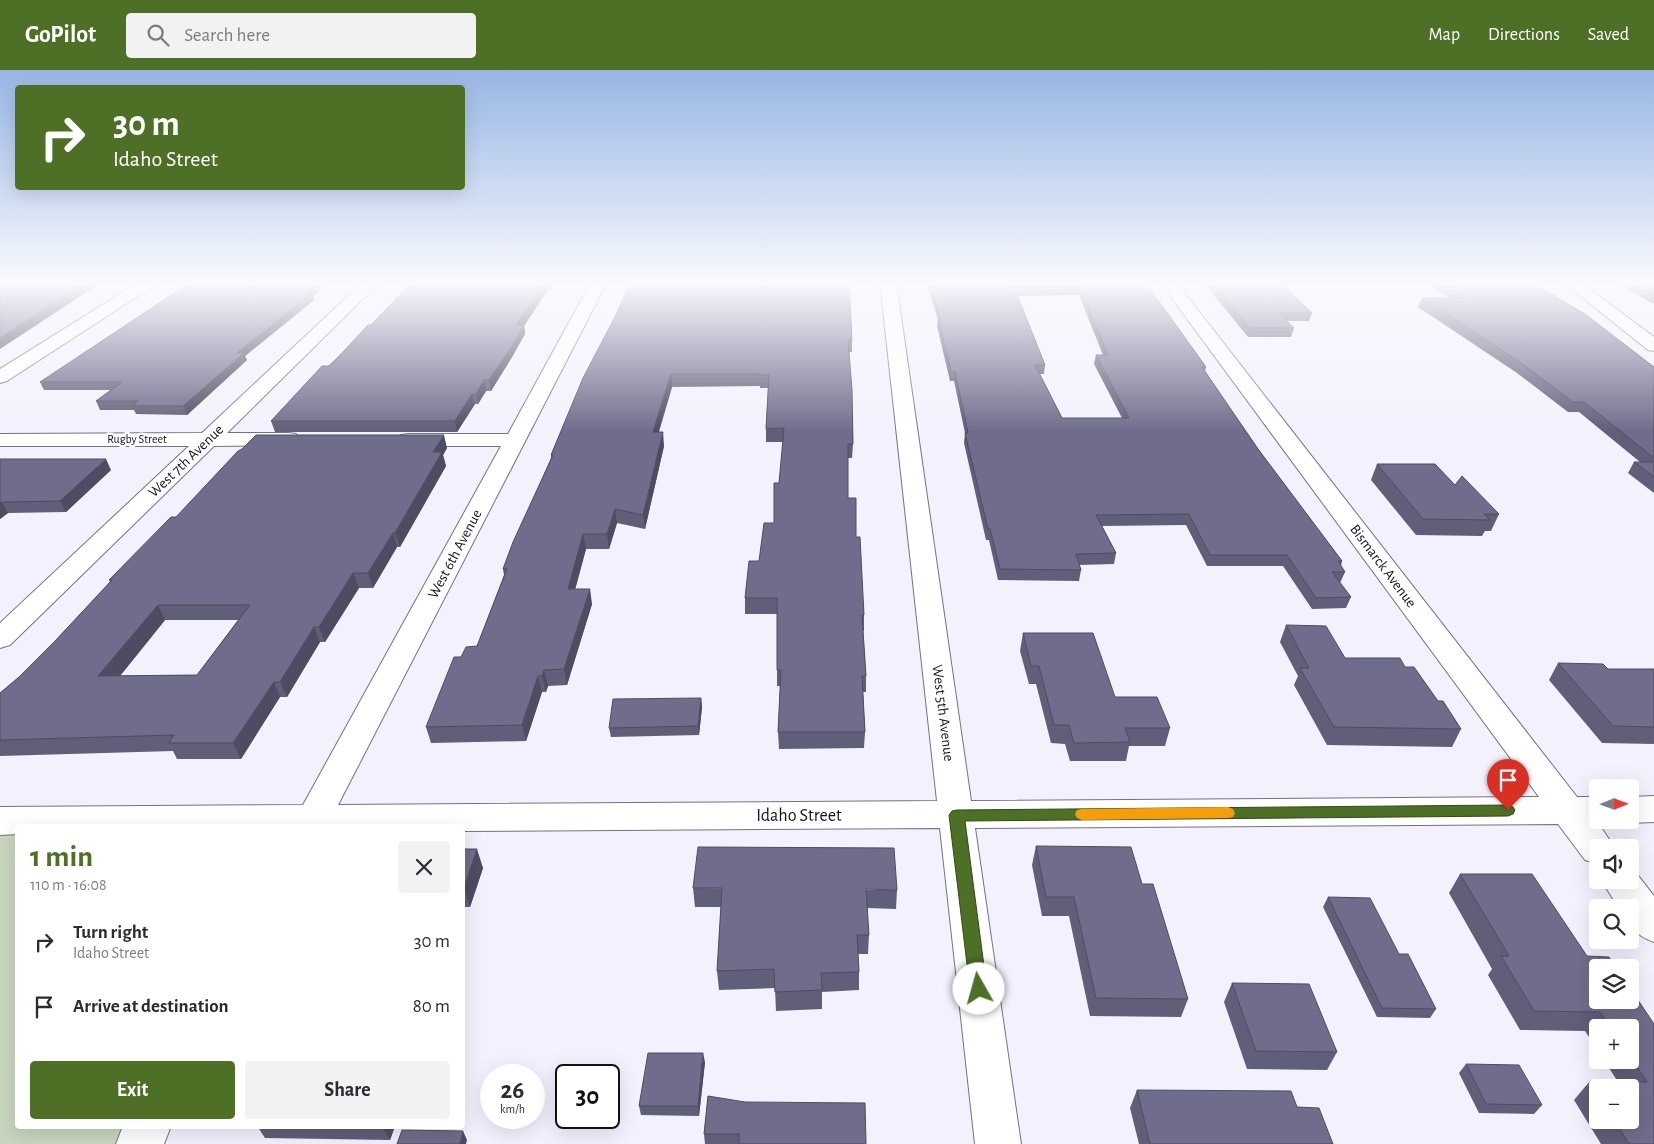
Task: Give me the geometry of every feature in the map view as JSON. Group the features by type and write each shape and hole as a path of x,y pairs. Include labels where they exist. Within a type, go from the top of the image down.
{"street":[{"path":"0,377 70,332"},
{"name":"West 7th Avenue","path":"0,639 320,332"},
{"name":"West 6th Avenue","path":"312,822 572,332"},
{"name":"West 5th Avenue","path":"894,332 998,1144"},
{"name":"Bismarck Avenue","path":"1207,332 1582,810 1594,839"},
{"path":"1636,332 1654,346"},
{"name":"Rugby Street","path":"0,440 304,440"},
{"path":"393,440 515,440"},
{"path":"1639,810 1654,809"},
{"name":"Idaho Street","path":"0,821 312,822 1582,810"},
{"path":"1627,889 1654,925"},
{"path":"139,1144 146,1129"}],"green space":[{"path":"314,818 311,824 15,824 15,1129 146,1129 139,1144 0,1144 0,821"}],"building":[{"path":"0,332 9,332 0,338"},
{"path":"115,332 263,332 237,353 244,353 183,406 132,406 138,401 96,401 122,382 40,382"},
{"path":"361,332 520,332 489,380 484,380 476,394 472,394 455,421 271,421 322,366 330,366"},
{"path":"607,332 852,332 852,340 848,340 852,390 853,444 848,444 848,498 856,498 856,537 860,537 866,676 862,676 865,732 778,732 781,670 777,670 777,598 745,598 749,561 759,561 764,523 774,523 774,483 779,483 784,428 766,429 769,375 759,374 671,374 653,432 663,432 643,515 615,509 607,534 583,534 568,589 590,589 564,669 544,670 542,676 538,676 522,725 426,727 454,657 461,657 466,647 477,646 507,569 503,569 513,542 553,455 551,455 583,378"},
{"path":"942,332 1032,332 1045,365 1035,365 1062,418 1129,418 1096,355 1108,355 1099,332 1181,332 1206,367 1202,367 1258,449 1342,561 1338,561 1345,572 1332,572 1351,597 1316,598 1287,555 1210,555 1189,514 1096,515 1116,553 1076,554 1081,570 1000,569 990,529 988,529 965,433 968,433 955,372 951,372"},
{"path":"1474,332 1609,332 1654,367 1654,458 1584,402 1573,402 1521,363"},
{"path":"256,435 444,435 433,452 442,452 395,533 393,533 368,573 353,573 319,627 314,627 280,682 274,682 233,743 169,743 174,735 0,740 0,693 55,641 112,580 109,580 171,517 176,517","holes":["158,605 250,605 197,675 98,676"]},
{"path":"0,459 106,459 60,501 0,503"},
{"path":"1634,462 1654,462 1654,477"},
{"path":"1377,464 1435,464 1455,485 1462,476 1499,514 1484,514 1490,520 1423,519"},
{"path":"1286,625 1326,626 1345,658 1400,658 1405,667 1414,667 1438,701 1443,701 1461,729 1334,727 1300,668 1309,668"},
{"path":"1023,633 1093,633 1115,697 1157,697 1170,728 1125,728 1130,742 1074,743 1069,725 1054,725 1039,666 1031,666"},
{"path":"1558,663 1603,664 1608,669 1654,669 1654,727 1613,726"},
{"path":"701,698 698,726 609,728 613,699"},
{"path":"1036,846 1131,847 1142,884 1153,884 1188,999 1096,998 1074,897 1046,897"},
{"path":"698,847 894,848 897,890 866,889 869,935 857,935 859,972 821,973 822,990 775,992 774,969 717,971 722,888 693,888"},
{"path":"465,849 477,849 465,885"},
{"path":"1460,874 1532,874 1587,956 1609,957 1610,959 1589,959 1589,1009 1639,1009 1639,1002 1654,1024 1654,1144 1629,1144 1620,1129 1639,1129 1639,1082 1647,1082 1638,1069 1639,1019 1605,1019 1600,1012 1534,1011 1501,956 1509,956"},
{"path":"1328,897 1370,898 1399,954 1408,954 1436,1009 1382,1008"},
{"path":"1232,983 1309,984 1337,1052 1256,1051"},
{"path":"648,1053 703,1053 698,1106 639,1106"},
{"path":"1466,1064 1519,1065 1542,1105 1486,1104"},
{"path":"1137,1090 1291,1091 1297,1107 1319,1108 1333,1144 1150,1144"},
{"path":"708,1096 745,1102 865,1103 866,1144 739,1144 739,1134 704,1134"},
{"path":"402,1130 463,1131 460,1144 397,1144"}],"slow traffic":[{"path":"1082,814 1228,813"}],"route":[{"path":"979,989 957,815 1508,810"}]}
